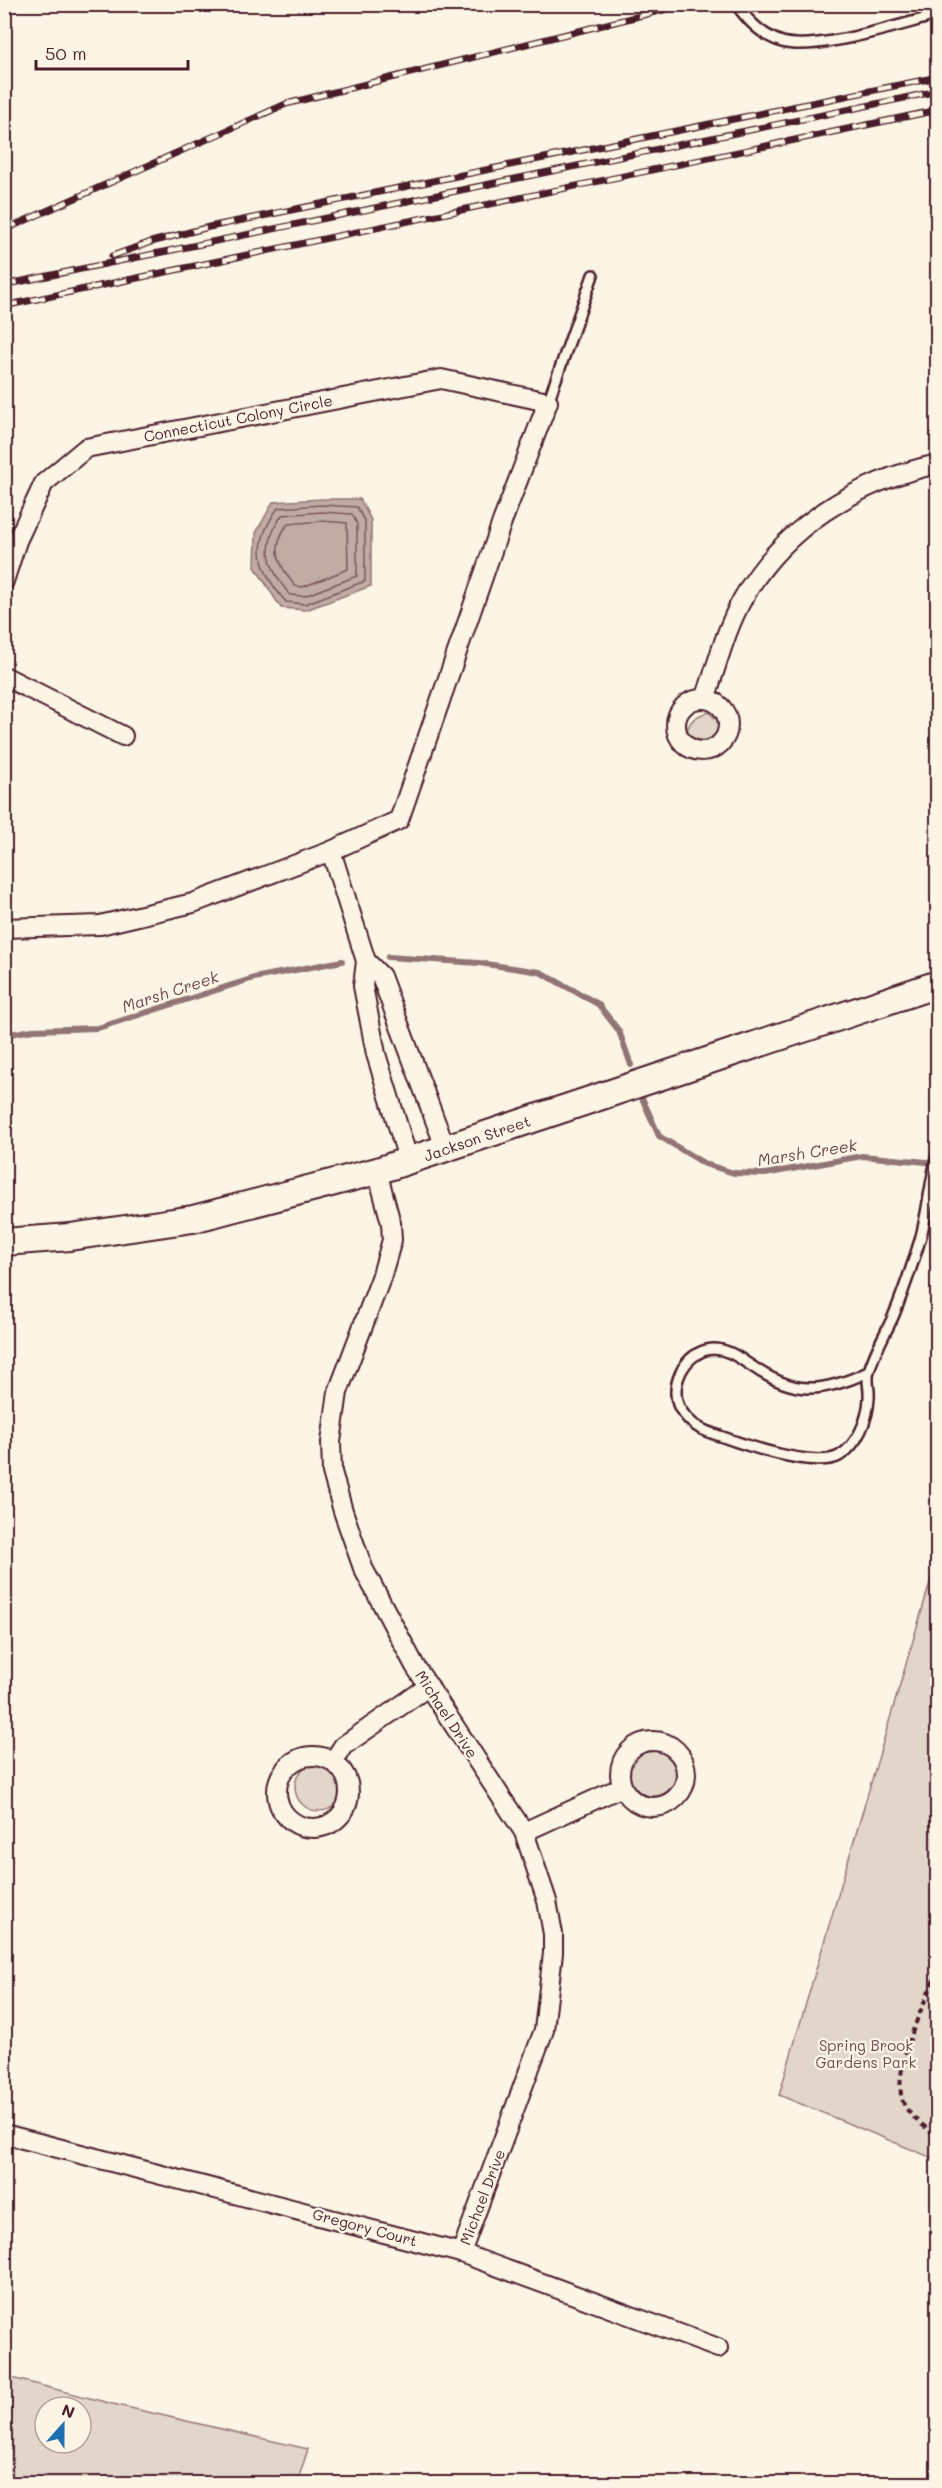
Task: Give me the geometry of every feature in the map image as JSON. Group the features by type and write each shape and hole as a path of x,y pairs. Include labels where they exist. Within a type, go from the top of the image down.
{"street":[{"name":"Connecticut Colony Circle","path":"4,581 17,541 44,483 86,448 441,379 548,402"},
{"path":"4,928 100,925 193,903 331,851 399,820 502,522 548,402"},
{"path":"705,699 741,603 756,576 773,555 826,509 882,481 938,464"},
{"path":"4,676 123,736"},
{"path":"331,851 366,961 363,986 376,1054 409,1162"},
{"path":"366,961 381,976 446,1147"},
{"name":"Jackson Street","path":"4,1242 70,1237 193,1219 377,1171 938,984"},
{"name":"Michael Drive","path":"377,1171 391,1223 392,1240 381,1278 338,1392 331,1442 332,1472 363,1568 415,1666 524,1832 547,1901 553,1934 548,2009 544,2030 461,2253"},
{"path":"333,1762 344,1746 429,1686"},
{"path":"524,1832 622,1787"},
{"name":"Gregory Court","path":"4,2134 461,2253 718,2348"}],"lane":[{"path":"736,4 747,21 782,42 812,45 938,15"},
{"path":"548,402 593,275"},
{"path":"868,1372 844,1383 820,1389 799,1387 779,1383 732,1352 712,1349 694,1356 680,1372 674,1392 681,1411 697,1428 781,1455 816,1460 838,1456 847,1448 864,1425 870,1396 868,1372 894,1313 921,1239 938,1152"}],"path":[{"path":"938,1970 901,2066 900,2091 906,2108 938,2137"}],"green space":[{"path":"708,712 722,724 722,731 716,739 700,740 686,734 693,720"},
{"name":"Spring Brook Gardens Park","path":"937,1559 937,2160 779,2095"},
{"path":"653,1748 670,1755 677,1772 670,1789 653,1796 636,1789 629,1772 636,1755"},
{"path":"314,1763 324,1763 336,1770 343,1782 343,1792 336,1804 324,1811 314,1811 299,1800 295,1792 295,1782 306,1767"},
{"path":"4,2376 78,2395 33,2395 33,2455 93,2455 93,2399 308,2449 297,2483 5,2483"}],"water":[{"path":"360,499 371,520 371,586 306,610 281,608 255,567 256,533 273,502"}],"waterway":[{"name":"Marsh Creek","path":"388,957 479,963 540,972 598,1004 619,1031 631,1065"},
{"name":"Marsh Creek","path":"4,1035 33,1030 98,1028 254,978 342,961"},
{"name":"Marsh Creek","path":"642,1098 659,1136 705,1164 734,1173 765,1174 862,1156 937,1163"}],"railway":[{"path":"4,230 286,104 687,4"},
{"path":"112,256 151,242 209,227 938,77"},
{"path":"4,285 938,91"},
{"path":"4,306 938,110"}]}
